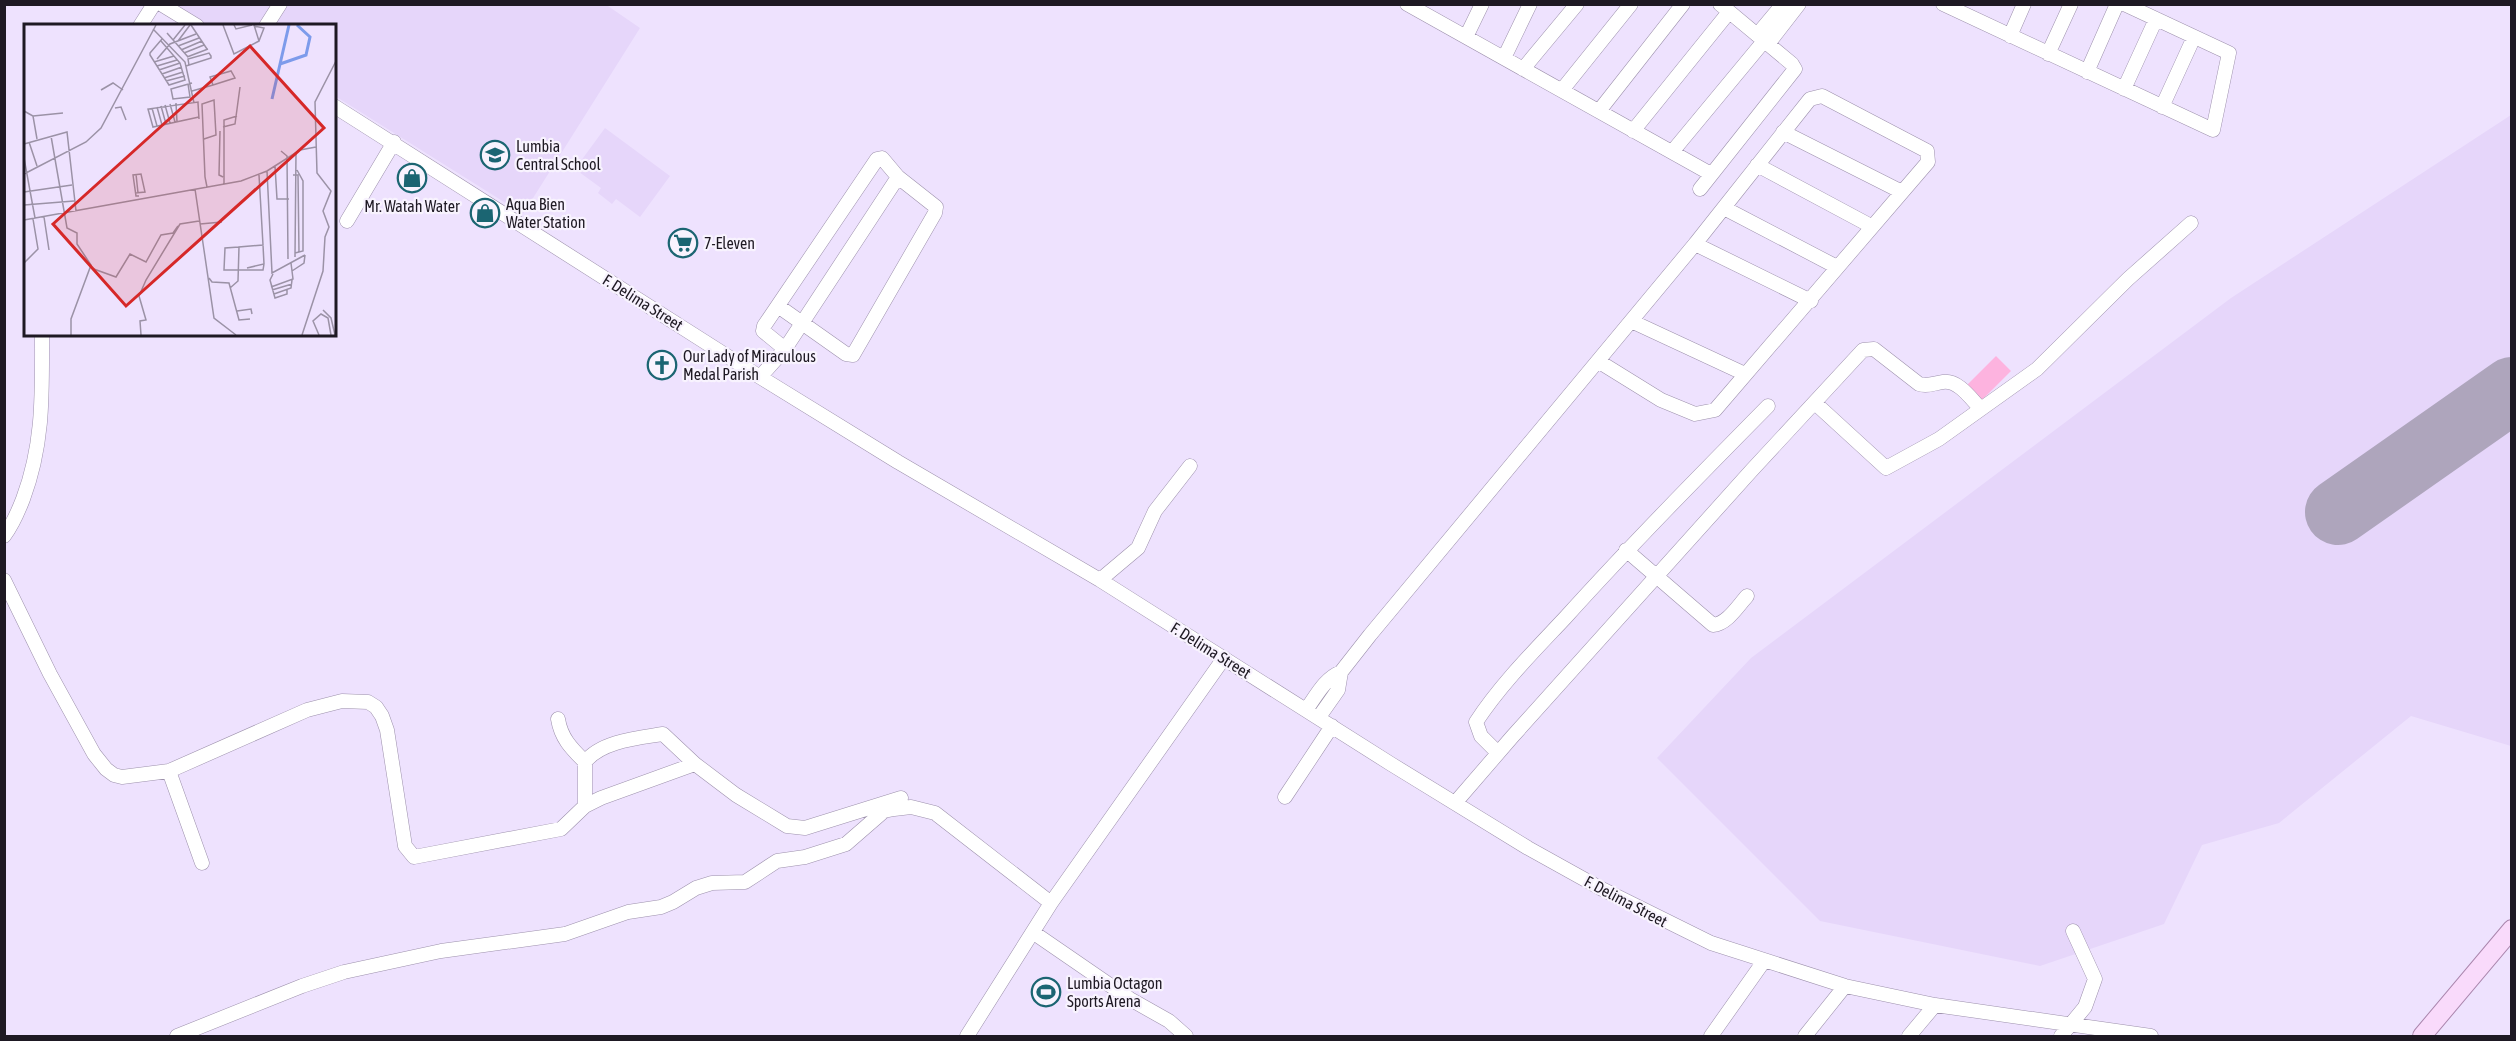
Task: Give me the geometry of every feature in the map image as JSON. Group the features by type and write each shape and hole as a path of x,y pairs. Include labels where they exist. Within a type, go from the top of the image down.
{"main road":[{"path":"2422,1036 2511,929"}],"street":[{"path":"141,24 154,4"},
{"path":"161,4 194,24"},
{"path":"267,24 280,4"},
{"path":"1407,4 1432,11 1466,37 1711,174"},
{"path":"1466,37 1482,4"},
{"path":"1504,58 1530,4"},
{"path":"1523,69 1577,4"},
{"path":"1562,90 1631,4"},
{"path":"1599,111 1683,4"},
{"path":"1775,24 1783,4"},
{"path":"1672,152 1775,24 1799,4"},
{"path":"1943,4 2213,130 2229,53 2124,4"},
{"path":"2010,36 2024,4"},
{"path":"2048,54 2071,4"},
{"path":"2087,72 2117,4"},
{"path":"1633,130 1725,8 1792,63 1794,71 1700,189"},
{"path":"2124,89 2156,19"},
{"path":"2162,107 2194,37"},
{"path":"1319,717 1338,690 1341,672 1441,546 1695,244 1810,99 1822,96 1918,144 1927,151 1928,162 1871,226 1811,301 1715,410 1695,414 1661,400 1598,361"},
{"name":"F. Delima Street","path":"336,107 760,377 898,462 1100,580 1455,803 1600,888 1711,943 1845,986 1935,1005 2151,1036"},
{"path":"1783,132 1902,192"},
{"path":"347,221 394,142"},
{"path":"778,306 851,356 855,353 936,211 935,206 898,177 882,158 877,159 778,306 763,331 785,349"},
{"path":"1757,165 1871,226"},
{"path":"760,377 785,349 898,177"},
{"path":"1724,208 1837,267"},
{"path":"1815,403 1886,468 1931,444 2037,369 2128,279 2191,223"},
{"path":"1695,244 1811,301"},
{"path":"1631,321 1745,374"},
{"path":"4,536 12,526 28,485 39,444 42,403 42,336"},
{"path":"1455,803 1858,354 1869,348 1880,353 1919,384 1925,386 1953,383 1981,409"},
{"path":"1498,753 1480,736 1476,722 1519,668 1626,550 1768,406"},
{"path":"1100,580 1138,548 1155,511 1190,466"},
{"path":"1626,550 1713,625 1718,625 1725,620 1747,596"},
{"path":"4,580 50,674 94,754 105,769 114,775 122,777 169,771 307,710 342,701 368,702 376,707 387,730 405,846 414,857 561,829 585,806 695,764"},
{"path":"967,1036 1051,903 1224,658"},
{"path":"1306,710 1326,682 1333,675 1341,672"},
{"path":"558,718 560,732 568,745 585,762 585,806"},
{"path":"1285,797 1332,726"},
{"path":"585,762 595,752 606,747 663,734 695,764 736,795 786,826 805,828 901,798"},
{"path":"169,771 202,863"},
{"path":"177,1036 302,986 344,972 441,951 565,934 628,912 673,903 696,888 712,883 745,882 777,861 805,857 846,844 884,811 894,809 911,807 935,813 1051,903"},
{"path":"2061,1036 2085,1007 2095,979 2073,931"},
{"path":"1034,933 1130,999 1169,1021 1186,1036"},
{"path":"1711,1036 1764,961"},
{"path":"1805,1036 1845,986"},
{"path":"1909,1036 1935,1005"}],"shaded area":[{"name":"Lumbia Central School","path":"605,4 640,28 523,214 336,97 336,24 274,24 287,5"},
{"path":"173,5 274,5 261,24 206,24"},
{"path":"2511,115 2511,746 2411,716 2279,823 2202,845 2164,924 2040,966 1820,921 1657,758 1751,658 2231,298"},
{"path":"605,128 670,176 640,217 616,199 612,204 598,193 601,188 575,169"},
{"path":"1996,356 2011,371 1982,400 1967,385"}],"runway":[{"path":"2338,512 2512,390"}],"place":[{"name":"Lumbia Central School","path":"495,155"},
{"name":"Mr. Watah Water","path":"412,178"},
{"name":"Aqua Bien Water Station","path":"485,213"},
{"name":"7-Eleven","path":"683,243"},
{"name":"Our Lady of Miraculous Medal Parish","path":"662,365"},
{"name":"Lumbia Octagon Sports Arena","path":"1046,992"}]}
